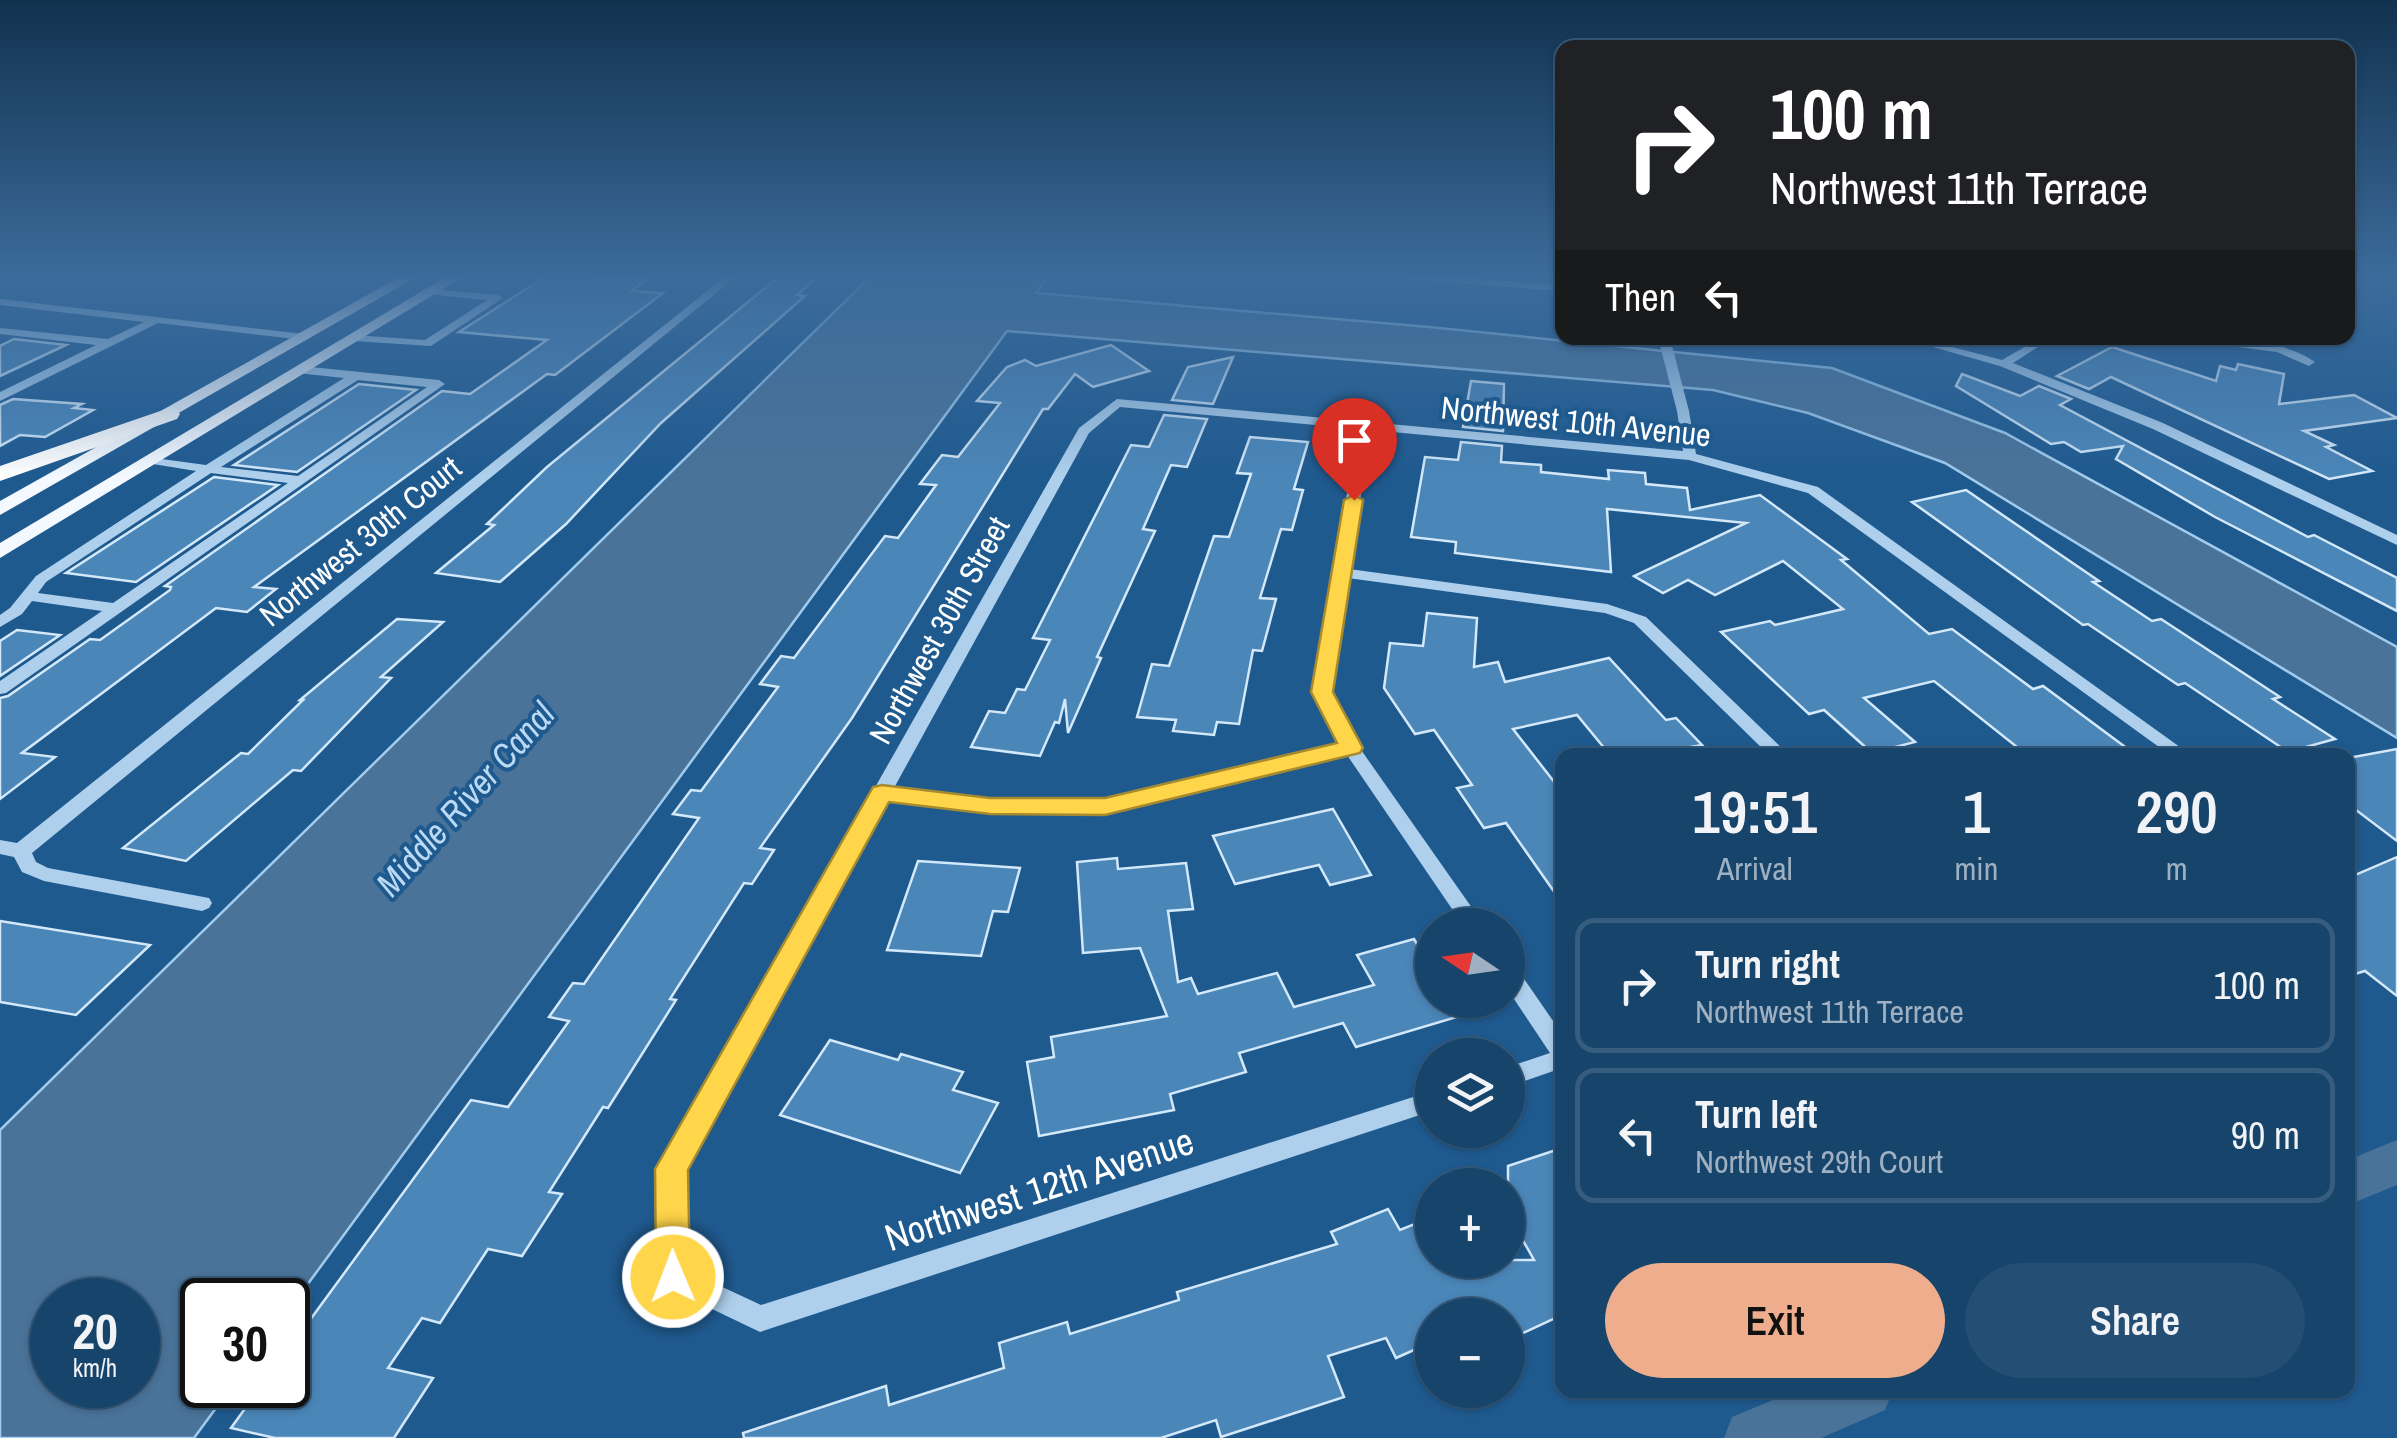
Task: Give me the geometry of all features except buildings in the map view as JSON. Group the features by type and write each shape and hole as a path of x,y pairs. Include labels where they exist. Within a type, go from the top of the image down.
{"highway":[{"path":"0,474 169,414"}],"main road":[{"path":"0,508 295,342"},
{"path":"301,370 313,350 312,342"},
{"path":"0,552 347,342"}],"street":[{"path":"101,342 110,343"},
{"path":"404,342 430,342"},
{"name":"Northwest 30th Court","path":"11,849 649,342"},
{"path":"0,397 110,343"},
{"path":"1666,345 1690,456"},
{"path":"1933,345 2004,364 2158,426 2397,541"},
{"path":"2004,364 2035,345"},
{"path":"2247,345 2280,349 2309,362"},
{"path":"0,689 439,384 301,370"},
{"path":"0,622 29,596 40,579 356,376"},
{"name":"Northwest 10th Avenue","path":"1117,403 1690,456 1813,490 2172,748"},
{"name":"Northwest 30th Street","path":"673,1277 672,1169 1084,431 1117,403"},
{"path":"1365,426 1322,692 1351,748 1462,908"},
{"path":"152,460 301,480"},
{"path":"1342,574 1608,609 1640,620 1773,748"},
{"path":"29,596 116,608"},
{"path":"882,793 990,806 1105,806 1351,748"},
{"path":"11,849 44,874 202,903"},
{"path":"1525,999 1555,1045"},
{"path":"1525,1070 1555,1059"},
{"name":"Northwest 12th Avenue","path":"673,1277 760,1319 1415,1107"}],"water":[{"name":"Middle River Canal","path":"804,342 999,342 310,1281 310,1278 180,1278 180,1408 216,1408 194,1438 0,1438 0,1130"},
{"path":"1140,342 1555,342 1832,368 2005,433 2397,647 2397,738 1945,463 1808,413 1713,390"}],"waterway":[{"path":"2355,1180 2397,1162"},
{"path":"1753,1438 1846,1398"}],"route":[{"path":"673,1277 672,1169 882,793 990,806 1105,806 1351,748 1322,692 1354,500"}]}
